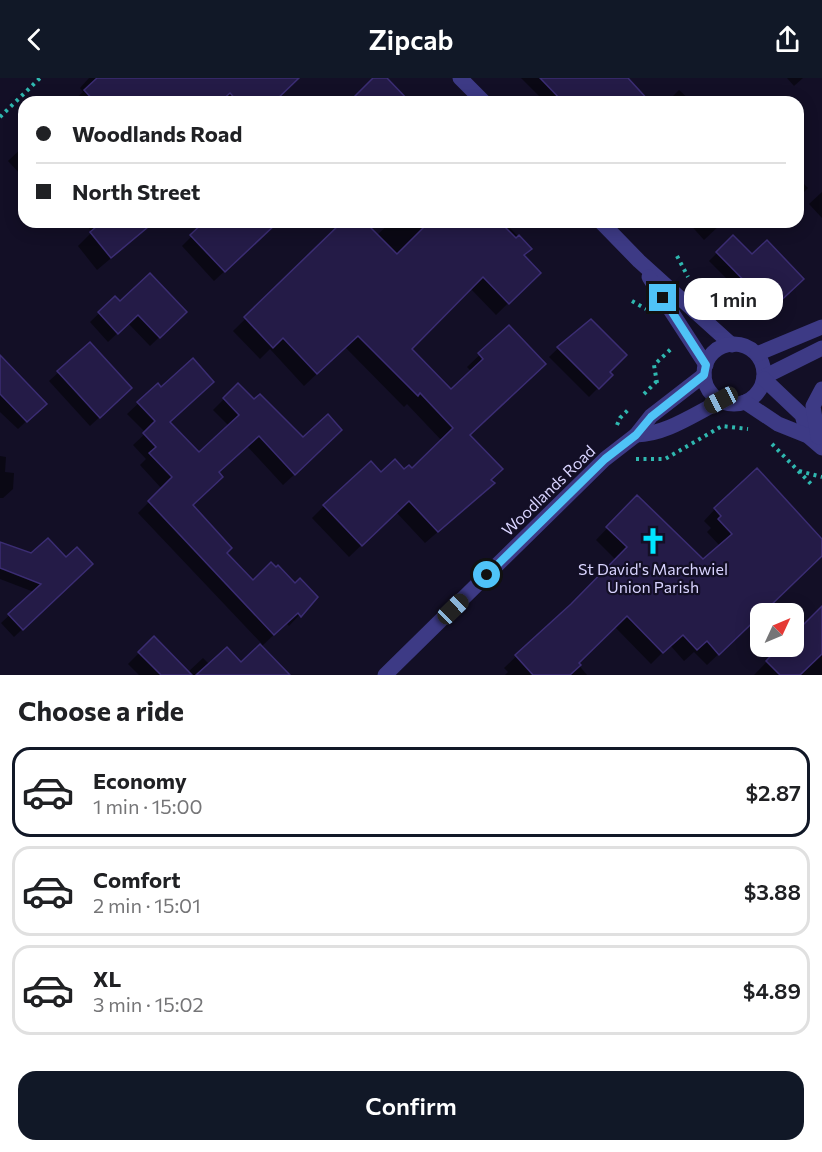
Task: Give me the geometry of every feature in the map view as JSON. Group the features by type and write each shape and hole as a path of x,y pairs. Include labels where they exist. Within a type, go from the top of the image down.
{"street":[{"path":"460,78 478,96"},
{"path":"607,228 639,261 732,345 750,349 757,354 764,369 764,378 758,393 745,402 737,404 721,400 712,394 705,370 639,261"},
{"path":"757,354 822,327"},
{"path":"705,370 716,350 732,345"},
{"path":"764,378 822,348"},
{"name":"Woodlands Road","path":"386,675 605,459 636,435 651,417 705,370"},
{"path":"764,378 802,415 808,436"},
{"path":"821,447 813,406 822,389"},
{"name":"Woodlands Road","path":"636,435 650,435 721,400"},
{"path":"745,402 778,424 808,436 821,447"}],"path":[{"path":"22,96 40,78"},
{"path":"0,117 18,99"},
{"path":"677,256 687,276"},
{"path":"632,301 647,310"},
{"path":"660,387 654,365 675,345"},
{"path":"643,459 664,459 722,426 757,431"},
{"path":"770,442 813,486"},
{"path":"799,471 820,476"}],"building":[{"path":"97,78 299,78 280,96 233,96 230,93 227,96 90,96 84,90"},
{"path":"373,78 387,78 404,96 355,96"},
{"path":"540,78 628,78 644,96 557,96"},
{"path":"95,228 147,228 111,258 90,232"},
{"path":"198,228 272,228 225,272 190,235"},
{"path":"336,228 371,228 397,254 423,228 506,228 516,238 519,235 532,249 524,255 541,273 509,304 483,277 412,349 451,389 483,359 478,353 509,325 546,364 470,435 503,469 491,480 495,483 438,532 409,501 362,546 323,505 371,461 381,472 395,459 404,469 409,465 412,468 453,428 420,393 418,396 358,336 317,374 283,338 273,348 244,317"},
{"path":"733,235 752,254 767,240 804,279 772,309 716,252"},
{"path":"150,273 187,312 160,338 138,315 118,334 98,312 115,296 120,301"},
{"path":"591,319 627,355 610,372 613,375 599,389 557,347"},
{"path":"90,342 132,388 100,418 57,371"},
{"path":"0,355 47,404 27,422 0,394"},
{"path":"193,358 214,382 170,422 199,452 239,415 223,398 238,383 254,399 260,394 303,437 328,414 342,430 295,475 259,436 219,472 223,477 193,505 232,548 227,553 253,580 271,562 276,567 278,565 295,583 300,578 318,597 301,617 298,613 274,635 148,501 172,477 149,453 156,447 143,433 155,421 137,402 158,383 161,387"},
{"path":"757,468 822,539 822,556 773,603 750,603 750,625 719,655 707,641 697,650 683,635 663,653 627,616 579,663 581,665 570,675 533,675 515,655 571,604 627,547 606,527 637,495 703,559 732,534 718,519 721,516 714,508"},
{"path":"48,538 66,557 77,547 93,564 23,630 8,614 41,584 0,568 0,542 31,553"},
{"path":"822,606 822,654 800,675 780,675 766,661 770,657 804,657 804,624"},
{"path":"154,636 192,675 161,675 138,652"},
{"path":"260,644 290,675 196,675 227,647 241,662"}],"place":[{"name":"St David's Marchwiel Union Parish","path":"653,541"}],"route":[{"path":"487,575 605,459 636,435 651,417 704,375 706,365 663,298"}]}
